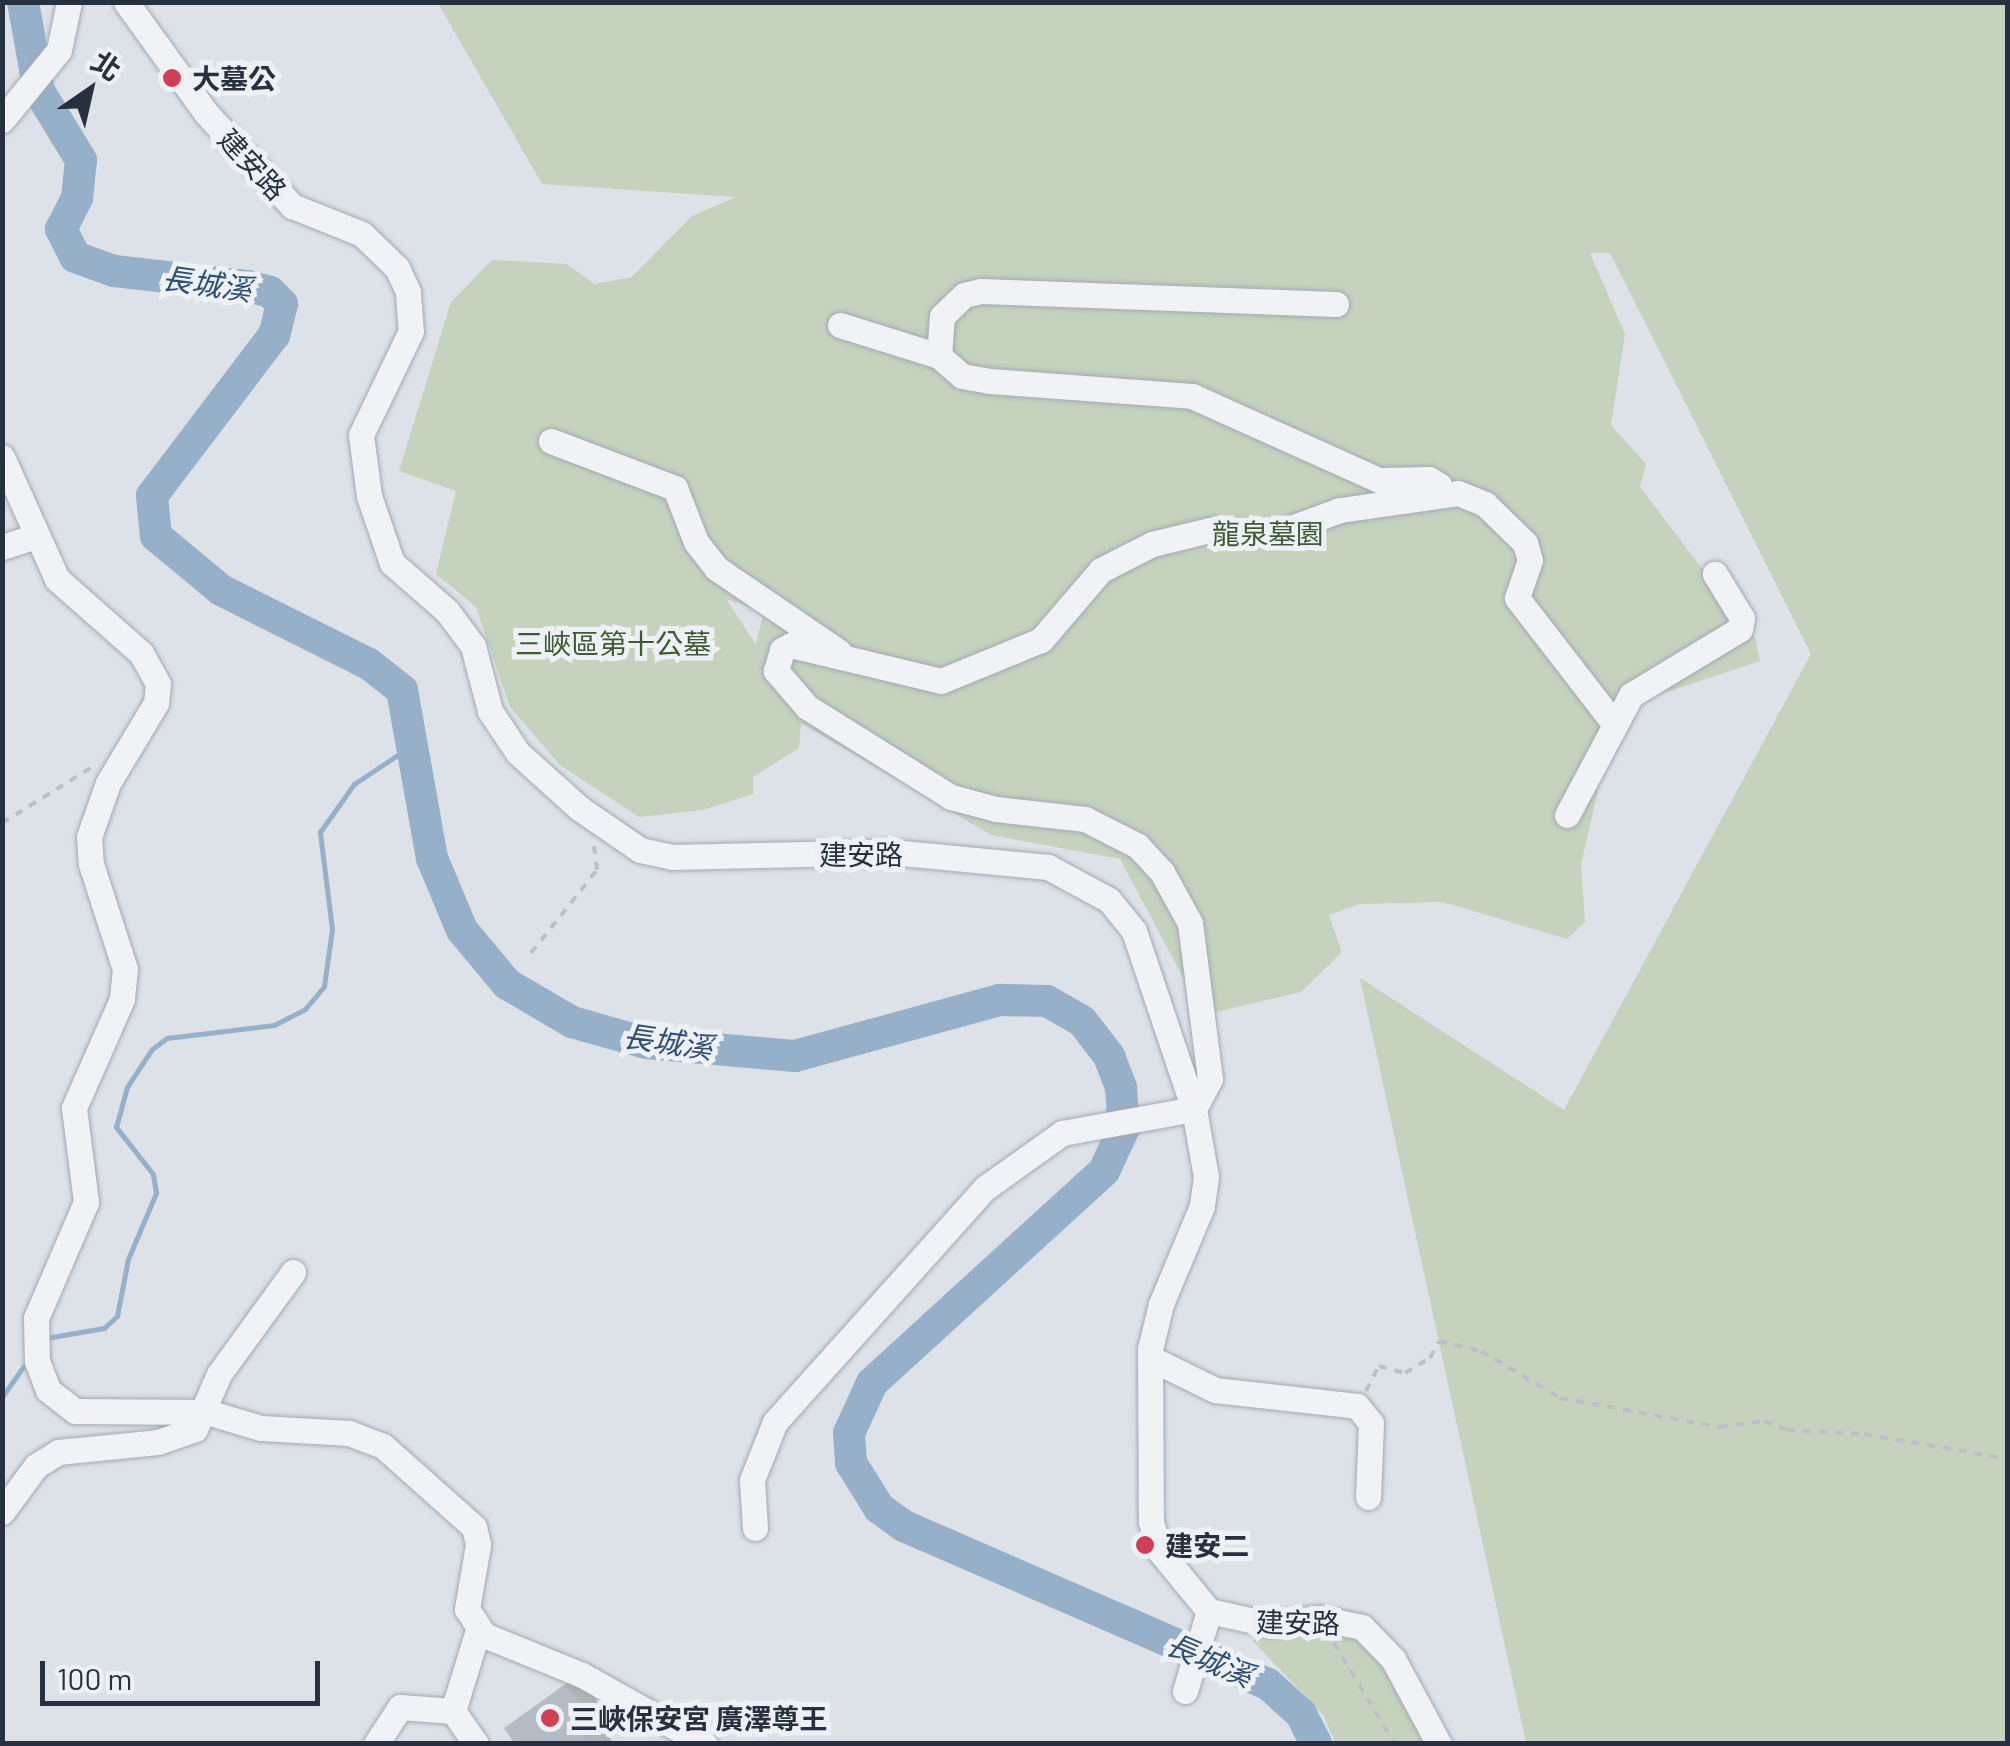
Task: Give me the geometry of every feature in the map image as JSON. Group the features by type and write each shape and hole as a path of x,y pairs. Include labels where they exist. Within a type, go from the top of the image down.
{"street":[{"path":"7,113 50,64 66,36 70,2"},
{"name":"建安路","path":"126,2 206,113 292,206 362,234 397,268 408,292 411,331 362,435 369,496 392,564 447,611 473,646 490,710 518,753 579,808 640,850 672,856 892,852 1016,862 1080,879 1109,900 1134,931 1194,1109 1206,1177 1202,1206 1161,1304 1150,1358 1150,1521 1169,1568 1209,1611 1268,1624 1318,1618 1362,1627 1378,1640 1438,1744"},
{"path":"939,356 942,316 964,295 980,291 1336,304"},
{"path":"840,325 939,356 962,376 1210,400 1379,480 1429,479 1444,494"},
{"path":"551,441 675,488 696,542 716,568 846,657"},
{"path":"2,457 35,536 72,597 141,652 158,684 156,703 108,784 89,837 91,864 125,969 122,999 74,1108 86,1202 36,1318 37,1361 48,1390 75,1411 207,1412 261,1428 363,1436 418,1473 477,1534 466,1600 478,1630 452,1711"},
{"path":"755,1528 751,1494 761,1445 793,1400 985,1188 1035,1146 1096,1122 1194,1109 1210,1079 1190,922 1162,872 1119,832 1086,819 996,809 952,797 807,707 787,688 775,660 792,646 846,657 911,678 941,681 1041,640 1101,570 1152,544 1210,530 1274,534 1340,510 1444,494 1485,504 1525,543 1530,560 1518,598 1613,722"},
{"path":"2,547 35,536"},
{"path":"1567,815 1631,694 1740,629 1737,606 1715,574"},
{"path":"2,1512 47,1457 184,1436 207,1412 219,1374 293,1272"},
{"path":"1150,1358 1215,1390 1358,1406 1370,1423 1368,1497"},
{"path":"1186,1690 1209,1611"},
{"path":"478,1630 582,1675 704,1744"},
{"path":"376,1744 400,1707 452,1711 476,1744"}],"path":[{"path":"2,823 96,764"},
{"path":"531,953 597,870 599,857 585,838"},
{"path":"1358,1406 1379,1366 1405,1373 1430,1358 1438,1341 1480,1351 1560,1398 1720,1427 1764,1421 1786,1430 1864,1434 2008,1459"},
{"path":"1318,1618 1395,1744"}],"green space":[{"path":"438,3 2007,3 2007,1743 1526,1743 1360,978 1564,1110 1811,654 1610,253 1590,253 1625,334 1611,425 1646,464 1640,487 1755,638 1760,661 1631,704 1605,759 1581,865 1585,922 1567,939 1443,902 1360,904 1329,915 1342,952 1301,992 1203,1015 1120,859 991,835 801,723 799,748 753,777 753,794 703,810 639,817 560,765 510,707 476,607 436,574 456,491 399,471 451,302 492,260 567,264 594,284 632,277 692,216 736,197 542,184","holes":["726,599 764,612 755,643"]},
{"path":"1334,1628 1371,1646 1426,1743 1335,1743 1324,1716 1252,1640"}],"building":[{"name":"三峽保安宮 廣澤尊王","path":"564,1685 582,1703 575,1708 590,1729 582,1734 589,1744 515,1744 504,1728"}],"waterway":[{"name":"長城溪","path":"23,2 39,91 81,160 77,198 61,229 75,257 114,271 248,286 270,292 282,304 274,335 152,496 156,536 221,590 369,664 402,690 432,858 462,930 507,984 572,1022 646,1043 795,1056 1000,1000 1047,1001 1082,1021 1109,1056 1121,1088 1124,1128 1104,1171 872,1383 849,1433 851,1463 879,1508 904,1526 1268,1684 1301,1714 1316,1744"},
{"path":"46,1338 104,1328 117,1316 128,1259 156,1193 153,1174 116,1127 127,1087 152,1049 167,1038 274,1025 305,1009 324,986 332,929 320,832 354,784 414,744"},
{"path":"2,1397 24,1366"}],"place":[{"name":"大墓公","path":"172,78"},
{"name":"建安二","path":"1145,1545"},
{"name":"三峽保安宮 廣澤尊王","path":"550,1718"}],"park label":[{"name":"龍泉墓園","path":"1268,533"},
{"name":"三峽區第十公墓","path":"613,643"}]}
